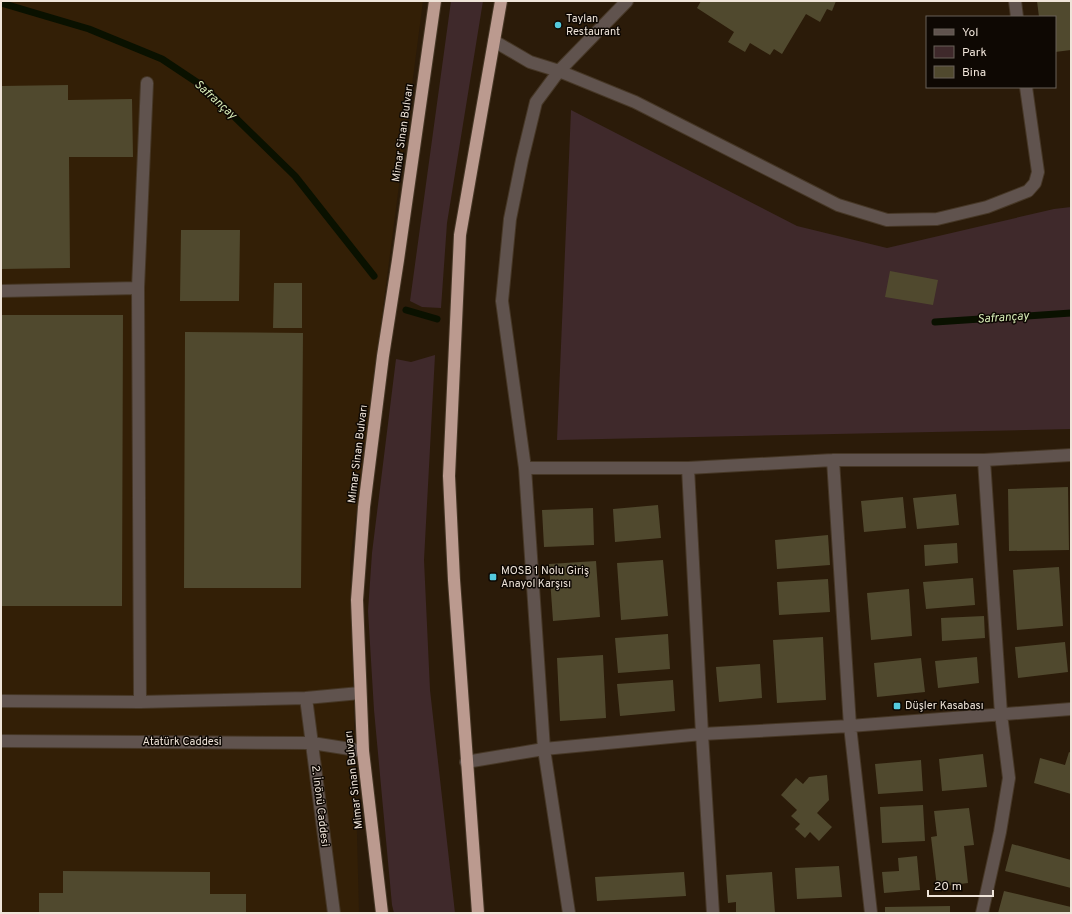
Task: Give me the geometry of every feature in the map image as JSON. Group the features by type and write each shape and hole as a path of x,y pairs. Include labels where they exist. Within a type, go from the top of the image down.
{"highway":[{"name":"Mimar Sinan Bulvarı","path":"382,913 363,752 357,600 364,507 383,356 434,1"},
{"path":"478,913 466,762 449,476 460,235 501,1"}],"street":[{"path":"569,913 544,749 525,468 502,301 510,219 536,102 559,71 626,1"},
{"path":"1015,1 1017,16"},
{"path":"494,41 530,62 559,71 635,102 838,205 887,220 937,219 987,207 1028,191 1035,183 1038,172 1026,88"},
{"path":"140,702 138,288 147,83"},
{"path":"1,291 138,288"},
{"path":"525,468 688,468 833,460 984,460 1071,455"},
{"path":"833,460 850,726 871,913"},
{"path":"982,913 1000,832 1009,778 1001,714 984,460"},
{"path":"688,468 702,734 714,913"},
{"path":"1,701 140,702 306,698 360,693"},
{"name":"2. İnönü Caddesi","path":"306,698 334,913"},
{"path":"466,762 544,749 702,734 850,726 1071,709"},
{"name":"Atatürk Caddesi","path":"1,741 312,742 363,752"}],"shaded area":[{"path":"1,1 423,1 350,561 359,913 1,913"}],"green space":[{"path":"451,1 483,1 447,223 441,308 422,307 410,301"},
{"path":"571,110 797,226 887,248 1054,209 1071,207 1071,429 557,440"},
{"path":"435,355 424,560 430,690 455,913 394,913 392,905 374,710 368,611 372,553 396,359 411,362"}],"building":[{"path":"701,1 836,1 832,11 827,9 820,22 806,14 782,54 774,49 770,55 750,43 745,52 728,42 734,32 697,8"},
{"path":"1037,1 1071,1 1071,50 1056,52 1056,16 1039,16"},
{"path":"68,85 68,100 132,99 133,157 69,157 70,268 1,269 1,86"},
{"path":"181,230 240,230 239,301 180,301"},
{"path":"890,271 938,280 933,305 885,297"},
{"path":"274,283 302,283 302,328 273,328"},
{"path":"1,315 123,315 122,606 1,606"},
{"path":"185,332 303,333 301,588 184,588"},
{"path":"1068,487 1069,550 1009,551 1008,489"},
{"path":"956,494 959,525 917,529 913,498"},
{"path":"903,497 906,528 864,532 861,501"},
{"path":"658,505 661,538 615,542 613,509"},
{"path":"593,508 594,545 544,547 542,510"},
{"path":"828,535 830,565 777,569 775,540"},
{"path":"957,543 958,563 925,566 924,545"},
{"path":"663,560 668,616 621,620 617,563"},
{"path":"596,561 600,617 553,621 549,564"},
{"path":"1059,567 1063,626 1017,630 1013,570"},
{"path":"973,578 975,605 926,609 923,582"},
{"path":"828,579 830,612 779,615 777,582"},
{"path":"909,589 912,636 871,640 867,593"},
{"path":"984,616 985,638 942,641 941,618"},
{"path":"668,634 670,669 618,673 615,638"},
{"path":"823,637 826,700 777,703 773,640"},
{"path":"1065,642 1068,672 1018,678 1015,647"},
{"path":"603,655 606,718 560,721 557,658"},
{"path":"977,657 979,683 938,688 935,661"},
{"path":"921,658 925,692 877,697 874,663"},
{"path":"760,664 762,698 719,702 716,667"},
{"path":"673,680 675,711 620,716 617,684"},
{"path":"1069,752 1071,753 1071,794 1034,783 1040,758 1065,765"},
{"path":"983,754 987,787 942,791 939,759"},
{"path":"921,760 923,791 878,794 875,764"},
{"path":"827,775 829,800 817,813 832,827 819,841 810,832 805,838 795,829 800,824 791,816 797,810 781,795 796,778 803,784 809,777"},
{"path":"923,805 925,841 882,843 880,807"},
{"path":"969,808 974,845 964,846 968,883 937,887 931,837 937,836 934,811"},
{"path":"1012,844 1071,860 1071,888 1005,871"},
{"path":"917,856 920,890 884,893 882,872 899,871 898,858"},
{"path":"839,866 842,897 797,899 795,868"},
{"path":"63,871 210,872 210,894 246,894 246,913 39,913 39,893 63,893"},
{"path":"684,872 686,896 597,901 595,877"},
{"path":"772,872 775,913 736,913 736,902 728,903 726,875"},
{"path":"1004,891 1071,907 1071,913 998,913"},
{"path":"950,906 950,913 885,913 885,907"}],"waterway":[{"name":"Safrançay","path":"1,3 89,29 162,59 204,87 295,176 374,276"},
{"name":"Safrançay","path":"406,310 437,319"},
{"name":"Safrançay","path":"935,322 1071,313"}],"place":[{"name":"Taylan Restaurant","path":"558,25"},
{"name":"MOSB 1 Nolu Giriş Anayol Karşısı","path":"493,577"},
{"name":"Düşler Kasabası","path":"897,706"}]}
